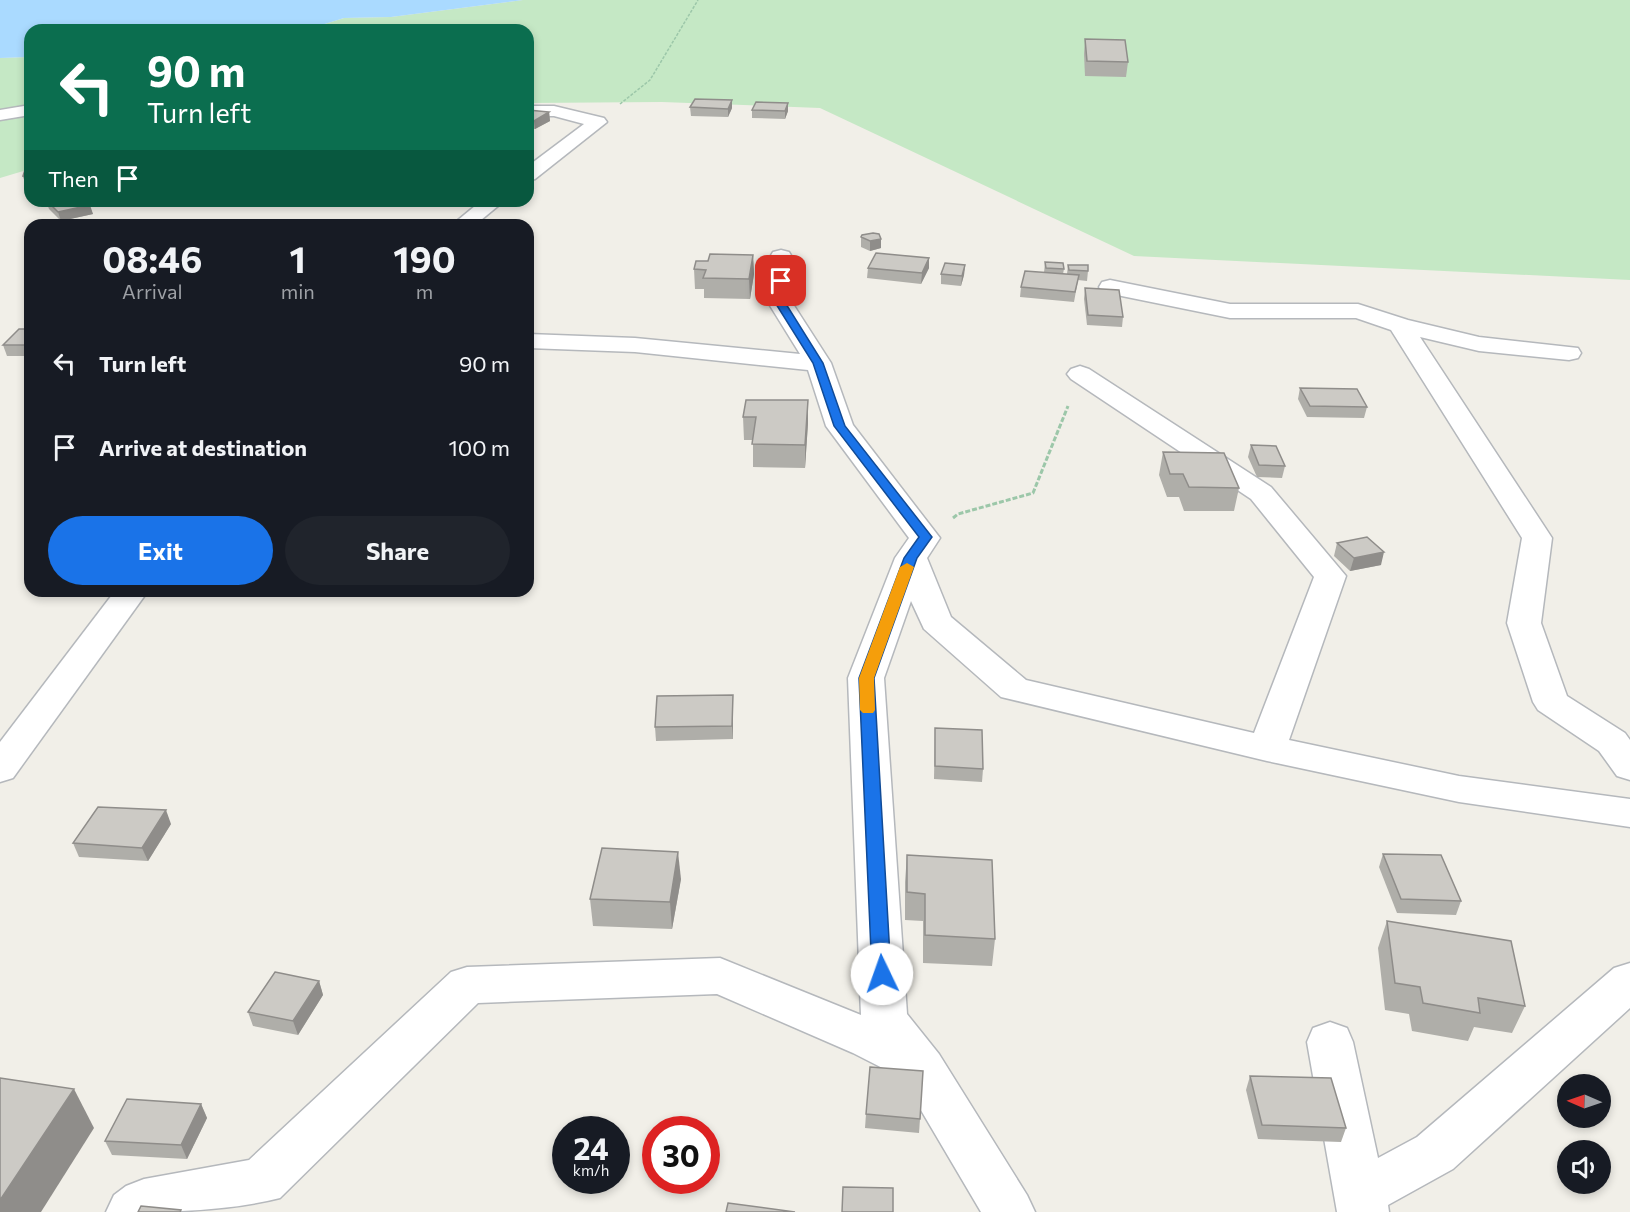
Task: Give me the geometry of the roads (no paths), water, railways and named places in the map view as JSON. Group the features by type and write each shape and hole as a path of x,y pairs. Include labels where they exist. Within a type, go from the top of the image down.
{"street":[{"path":"0,115 24,111"},
{"path":"534,111 554,111 598,122 534,170"},
{"path":"470,219 486,207"},
{"path":"781,257 781,304 818,363 840,426 918,548 936,622 1014,689 1267,748 1459,789 1630,813"},
{"path":"1110,287 1230,311 1358,310 1400,325 1479,344 1569,353"},
{"path":"1400,325 1537,538 1524,623 1551,702 1612,742 1630,767"},
{"path":"534,341 635,345 818,363"},
{"path":"1080,374 1261,493 1330,576 1267,748"},
{"path":"918,548 866,678 884,1020 922,1068 1009,1212"},
{"path":"0,769 128,597"},
{"path":"132,1212 144,1203 262,1181 467,985 720,976 870,1039 922,1068"},
{"path":"1330,1042 1361,1203 1435,1153 1630,981"}],"water":[{"path":"0,0 523,0 391,17 344,18 325,24 24,24 24,57 0,58"}]}
